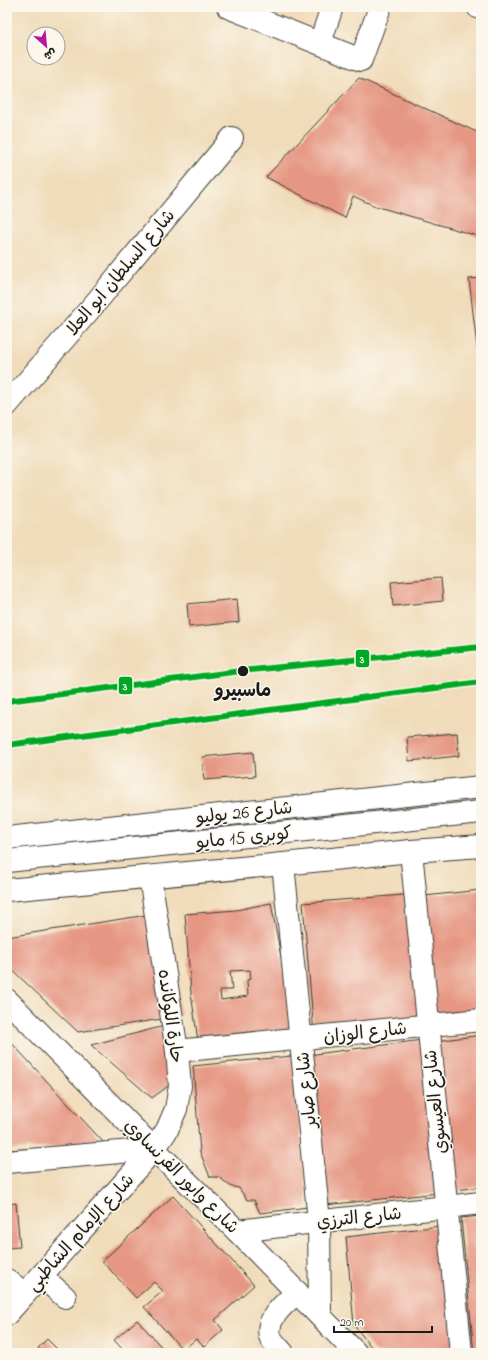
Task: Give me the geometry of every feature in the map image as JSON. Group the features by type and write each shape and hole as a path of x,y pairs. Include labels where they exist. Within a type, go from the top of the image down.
{"main road":[{"path":"228,7 361,60 380,7"},
{"path":"320,43 332,7"},
{"name":"شارع السلطان ابو العلا","path":"7,405 97,301 232,138"},
{"name":"شارع 26 يوليو","path":"7,838 481,787"},
{"name":"كوبرى 15 مايو","path":"7,861 481,812"},
{"path":"7,890 411,851 481,846"},
{"name":"شارع العيسوي","path":"411,851 461,1353"},
{"name":"شارع صابر","path":"283,864 319,1221 320,1316"},
{"name":"حارة اللوكانده","path":"150,877 177,1051 180,1086 176,1108 167,1130 154,1149"},
{"name":"شارع وابور الفرنساوي","path":"7,1000 356,1353"},
{"name":"شارع الوزان","path":"177,1051 481,1020"},
{"path":"7,1162 154,1149"},
{"name":"شارع الإمام الشاطبي","path":"7,1314 154,1149"},
{"name":"شارع الترزي","path":"237,1231 481,1203"},
{"path":"41,1276 64,1297"},
{"path":"7,1280 25,1294"},
{"path":"283,1353 270,1336 270,1324 277,1313 297,1292"}],"building":[{"path":"359,78 481,134 481,237 375,206 353,196 345,218 266,177"},
{"path":"481,278 481,372 480,372 469,279"},
{"path":"441,578 443,601 393,606 391,582"},
{"path":"237,599 239,622 189,627 187,604"},
{"path":"457,733 459,756 409,761 407,737"},
{"path":"253,752 255,776 204,780 202,757"},
{"path":"481,890 481,1027 438,1032 424,896"},
{"path":"416,894 425,1023 314,1034 303,903"},
{"path":"271,903 284,973 292,1030 198,1041 191,993 185,914 236,910","holes":["250,970 251,979 247,980 248,996 221,1000 220,990 232,990 230,971"]},
{"path":"166,912 181,1016 78,1032 7,965 7,937"},
{"path":"168,1025 175,1081 152,1098 91,1045"},
{"path":"481,1035 481,1187 455,1190 436,1041"},
{"path":"7,1038 105,1144 7,1150"},
{"path":"422,1040 439,1193 325,1205 308,1055"},
{"path":"292,1056 308,1207 260,1213 254,1200 247,1200 239,1188 230,1186 219,1177 210,1177 200,1152 193,1066"},
{"path":"173,1196 254,1285 215,1320 223,1330 204,1347 196,1339 183,1350 144,1307 163,1291 154,1282 136,1298 102,1261"},
{"path":"16,1203 20,1247 7,1248 7,1204"},
{"path":"481,1216 481,1353 474,1353 461,1218"},
{"path":"441,1226 455,1353 376,1353 354,1325 346,1237"},
{"path":"137,1320 167,1353 124,1353 125,1352 114,1340"},
{"path":"47,1339 61,1353 43,1353 38,1348"}],"transit line":[{"name":"3","path":"7,701 241,671 481,647"},
{"name":"3","path":"7,745 481,682"}],"place":[{"name":"ماسبيرو","path":"243,671"}]}
